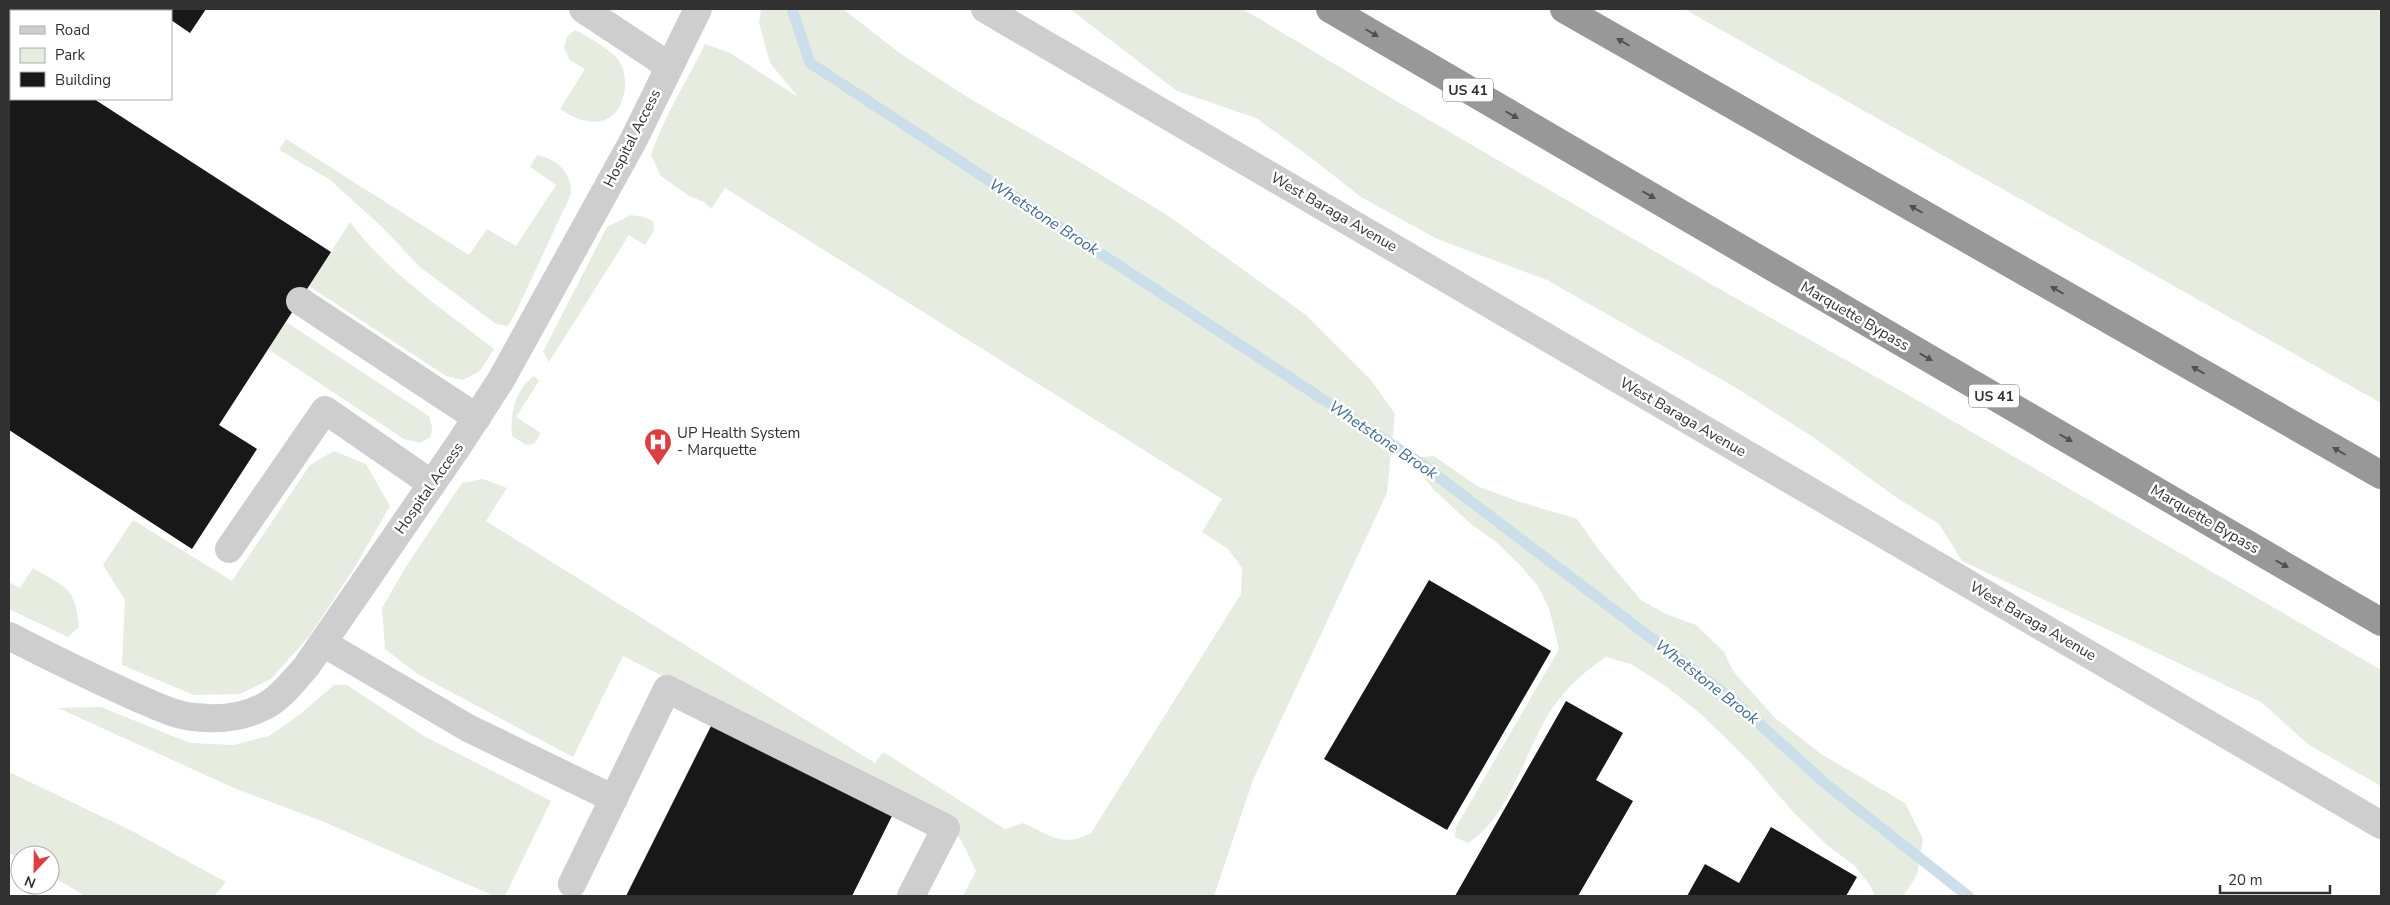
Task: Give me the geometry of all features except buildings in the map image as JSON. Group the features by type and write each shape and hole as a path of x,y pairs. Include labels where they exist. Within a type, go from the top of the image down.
{"highway":[{"name":"Marquette Bypass","path":"1330,9 2381,622"},
{"path":"1564,9 2381,475"}],"street":[{"path":"582,9 669,66"},
{"name":"Hospital Access","path":"9,636 161,708 192,717 223,718 244,715 266,705 284,691 306,667 323,643 501,380 633,141 698,9"},
{"name":"West Baraga Avenue","path":"985,9 2381,825"},
{"path":"300,301 476,418"},
{"path":"229,549 325,410 432,484"},
{"path":"323,643 468,728 614,799"},
{"path":"572,884 667,689 946,828 911,896"}],"green space":[{"path":"761,9 843,9 901,54 972,100 1085,165 1170,217 1306,315 1371,380 1395,414 1387,493 1253,780 1214,896 963,896 976,871 961,840 941,817 623,656 573,757 419,675 385,649 382,608 407,565 462,483 483,479 507,488 486,521 875,763 883,752 1005,829 1023,823 1064,840 1091,833 1241,594 1242,568 1228,549 1202,532 1222,499 725,188 711,209 704,202 689,196 661,176 651,155 669,112 705,44 730,53 798,97 770,63 759,23"},
{"path":"1070,9 1243,9 1393,99 1723,291 1910,396 2381,670 2381,786 2309,745 2261,702 1962,561 1939,524 1897,498 1813,437 1733,386 1547,280 1437,239 1361,197 1256,118 1177,91"},
{"path":"1684,9 2381,9 2381,403"},
{"path":"575,30 610,52 619,61 622,68 625,84 622,101 613,115 601,121 582,120 560,109 585,69 570,60 564,48 567,37"},
{"path":"286,139 469,255 487,229 516,246 556,185 530,167 537,155 557,163 569,179 571,194 508,326 496,324 420,267 381,226 329,179 279,150"},
{"path":"631,215 653,221 654,230 645,245 629,235 549,362 543,352 607,227"},
{"path":"350,222 382,259 400,275 494,349 480,371 463,380 446,376 309,286"},
{"path":"286,322 429,416 432,426 431,437 420,443 404,439 268,349"},
{"path":"534,376 539,381 516,417 541,433 534,444 526,445 512,436 512,419 518,395"},
{"path":"334,451 366,464 390,506 353,570 310,635 271,679 240,694 194,695 122,665 125,600 103,565 133,520 232,581 310,465"},
{"path":"1434,456 1477,486 1517,501 1577,519 1599,550 1641,600 1666,614 1696,625 1724,652 1733,671 1775,718 1821,754 1905,803 1923,839 1917,875 1904,895 1875,896 1870,885 1854,865 1828,846 1793,812 1750,762 1702,715 1667,687 1631,664 1606,657 1577,679 1553,707 1495,817 1482,832 1468,843 1455,837 1456,827 1559,649 1549,608 1538,586 1495,541 1472,525 1434,490 1422,475 1421,457"},
{"path":"33,568 67,590 75,603 79,627 68,637 9,609 9,582 20,588"},
{"path":"334,685 347,685 424,736 551,801 505,896 494,896 324,822 234,788 58,708 101,707 190,743 234,745 269,736 299,715"},
{"path":"9,772 130,830 226,882 214,896 85,896 60,881 60,845 10,845 9,853"}],"waterway":[{"name":"Whetstone Brook","path":"792,9 810,63 1420,463 1733,700 1827,785 1968,896"}],"place":[{"name":"UP Health System - Marquette","path":"658,466"}]}
